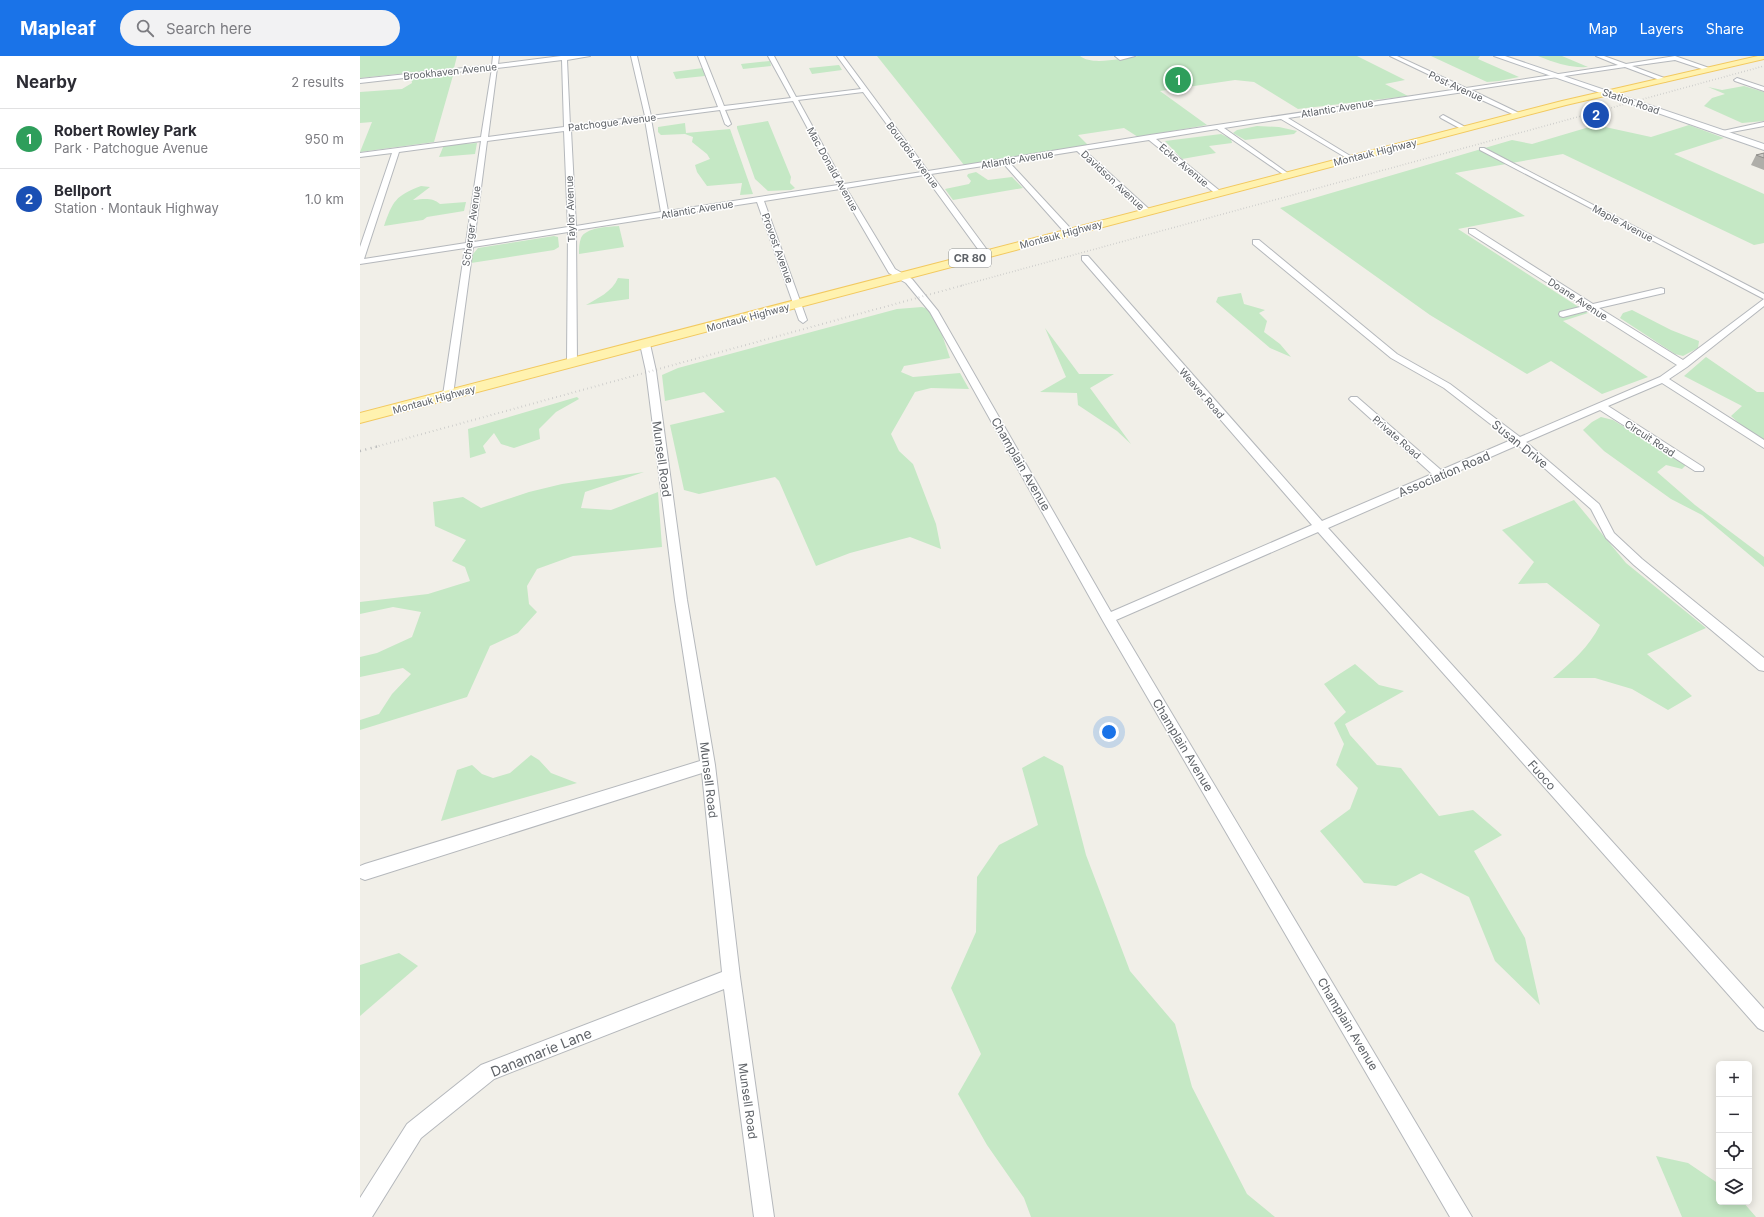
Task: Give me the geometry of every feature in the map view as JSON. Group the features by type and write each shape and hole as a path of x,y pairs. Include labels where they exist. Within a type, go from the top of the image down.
{"main road":[{"name":"Station Road","path":"1498,56 1764,147"},
{"name":"Montauk Highway","path":"360,418 1350,158 1607,93 1710,70 1764,56"}],"street":[{"name":"Scherger Avenue","path":"448,395 483,138 496,56"},
{"name":"Brookhaven Avenue","path":"360,81 564,57 587,56"},
{"path":"634,56 648,118 665,214"},
{"path":"701,56 723,108 728,124"},
{"name":"Mac Donald Avenue","path":"772,56 842,186 892,271 901,276"},
{"name":"Bourdois Avenue","path":"840,56 986,254"},
{"path":"1119,57 1132,56"},
{"name":"Post Avenue","path":"1393,56 1519,115"},
{"path":"1599,56 1665,80"},
{"name":"Taylor Avenue","path":"564,57 572,229 572,363"},
{"path":"1672,57 1710,70"},
{"name":"Atlantic Avenue","path":"360,261 572,229 1150,137 1624,66 1672,57"},
{"path":"1737,80 1764,89"},
{"name":"Patchogue Avenue","path":"360,155 864,90"},
{"path":"1282,117 1350,158"},
{"path":"1443,117 1465,129"},
{"path":"1721,132 1764,124"},
{"path":"1218,127 1287,175"},
{"name":"Ecke Avenue","path":"1150,137 1217,193"},
{"name":"Davidson Avenue","path":"1079,149 1147,212"},
{"name":"Maple Avenue","path":"1482,149 1764,297"},
{"path":"360,261 396,150"},
{"path":"1005,161 1068,232"},
{"name":"Provost Avenue","path":"760,199 804,320"},
{"name":"Doane Avenue","path":"1472,231 1684,365"},
{"name":"Susan Drive","path":"1256,242 1394,356 1447,386 1519,441 1595,507 1610,535 1638,562 1764,666"},
{"name":"Weaver Road","path":"1085,258 1320,527"},
{"name":"Champlain Avenue","path":"901,276 909,281 934,311 1108,618 1462,1217"},
{"path":"1563,314 1661,291"},
{"name":"Association Road","path":"1108,618 1663,379 1684,365 1732,325 1764,302"},
{"name":"Munsell Road","path":"645,344 650,363 681,600 708,765 730,977 764,1217"},
{"path":"1663,379 1764,445"},
{"name":"Private Road","path":"1354,399 1440,475"},
{"name":"Circuit Road","path":"1601,406 1699,469"},
{"name":"Fuoco","path":"1320,527 1764,1022"},
{"path":"365,872 708,765"},
{"name":"Danamarie Lane","path":"360,1217 414,1131 488,1072 730,977"}],"green space":[{"path":"360,56 457,56 454,68 360,78"},
{"path":"877,56 1080,56 1085,59 1099,61 1138,56 1357,56 1405,80 1385,84 1408,96 1298,109 1254,82 1235,80 1160,91 1207,125 1138,137 1124,128 1078,135 1089,146 964,165"},
{"path":"1431,56 1480,56 1478,59 1519,77 1487,82"},
{"path":"1538,56 1562,56 1588,67 1575,67 1550,61"},
{"path":"770,61 771,66 743,69 741,64"},
{"path":"839,65 842,70 812,74 809,68"},
{"path":"703,68 705,76 676,79 673,72"},
{"path":"454,72 434,142 360,152 372,122 360,123 360,92 402,89 412,83 411,77"},
{"path":"1744,86 1764,92 1764,121 1742,123 1704,106 1712,98 1725,94 1708,87 1722,90"},
{"path":"768,121 791,177 790,183 795,188 791,190 768,191 755,179 737,128 737,126"},
{"path":"685,123 686,133 730,129 753,194 740,195 742,183 707,186 697,172 695,165 710,159 707,154 692,142 693,137 685,134 661,135 658,132 658,127"},
{"path":"1596,125 1651,137 1689,125 1724,138 1674,154 1764,194 1764,243 1754,245 1563,154 1455,173 1525,216 1458,229 1588,313 1563,321 1648,377 1602,394 1551,361 1527,374 1430,315 1280,208 1512,140 1532,144"},
{"path":"1257,126 1279,127 1297,131 1294,134 1245,140 1233,133 1237,130"},
{"path":"1221,134 1231,139 1232,143 1209,146 1216,153 1182,159 1165,141"},
{"path":"477,143 475,154 439,157 444,145"},
{"path":"976,172 988,180 1012,177 1023,188 953,200 945,189 969,184 971,181 967,176 968,174"},
{"path":"421,186 430,187 413,200 431,199 440,204 466,202 464,211 427,217 423,220 384,226 396,200 400,196"},
{"path":"619,226 624,247 579,254 579,244 584,234 598,228"},
{"path":"554,236 558,237 559,247 554,250 471,263 473,254 478,248"},
{"path":"618,278 629,279 629,299 586,305 608,291"},
{"path":"1241,293 1244,304 1265,310 1259,313 1267,321 1264,332 1280,344 1291,357 1270,348 1216,302 1218,297"},
{"path":"922,307 934,311 950,358 904,366 901,372 913,377 960,373 969,389 931,388 915,392 891,434 899,451 913,464 936,524 941,549 910,537 850,553 816,566 779,481 775,477 699,494 684,490 670,425 725,412 704,392 665,401 662,375 678,368 897,309"},
{"path":"1632,310 1671,330 1699,341 1698,348 1683,356 1675,354 1620,318 1623,313"},
{"path":"1045,328 1079,374 1114,374 1090,388 1131,444 1117,431 1078,405 1077,393 1040,392 1066,377"},
{"path":"1706,357 1757,392 1764,392 1764,440 1742,426 1731,416 1742,406 1684,376"},
{"path":"577,397 579,399 556,412 539,429 540,439 514,448 501,444 494,433 483,446 486,453 470,458 468,429"},
{"path":"1601,417 1613,420 1686,465 1682,469 1666,465 1657,472 1695,505 1764,557 1764,567 1702,515 1671,499 1604,451 1583,430 1592,422"},
{"path":"644,472 585,492 581,508 611,510 658,492 662,547 573,556 537,569 527,586 529,604 537,612 518,633 490,646 467,697 360,730 360,720 379,714 392,694 411,674 403,668 360,677 360,657 377,653 412,637 421,612 393,607 360,614 360,602 428,594 470,581 465,567 452,561 466,540 435,526 433,502 463,497 481,508 529,492 562,484"},
{"path":"1574,500 1626,563 1706,628 1647,654 1692,696 1668,710 1632,689 1595,678 1553,678 1585,647 1596,633 1600,625 1547,583 1518,584 1534,562 1502,530"},
{"path":"1355,664 1379,685 1404,691 1345,724 1350,735 1377,765 1401,768 1439,816 1473,810 1502,835 1474,851 1525,938 1540,1005 1495,961 1469,897 1421,873 1396,886 1364,883 1320,831 1350,809 1358,788 1336,765 1344,744 1334,723 1346,712 1324,684"},
{"path":"531,755 539,760 551,773 577,783 441,821 457,770 472,765 482,774 493,778 510,773"},
{"path":"1044,756 1063,766 1086,855 1130,971 1175,1024 1192,1087 1247,1194 1275,1217 1031,1217 1024,1198 987,1145 958,1094 981,1054 951,988 976,932 977,877 999,845 1038,825 1022,768"},
{"path":"399,953 418,966 360,1016 360,965"},
{"path":"1656,1156 1688,1163 1716,1182 1716,1205 1746,1205 1756,1217 1682,1217"}],"building":[{"path":"1764,153 1764,158 1756,155"}],"railway":[{"path":"960,286 1764,66"},
{"path":"375,447 964,285"},
{"path":"360,451 379,446"}],"place":[{"name":"Robert Rowley Park","path":"1178,80"},
{"name":"Bellport","path":"1596,115"}]}
